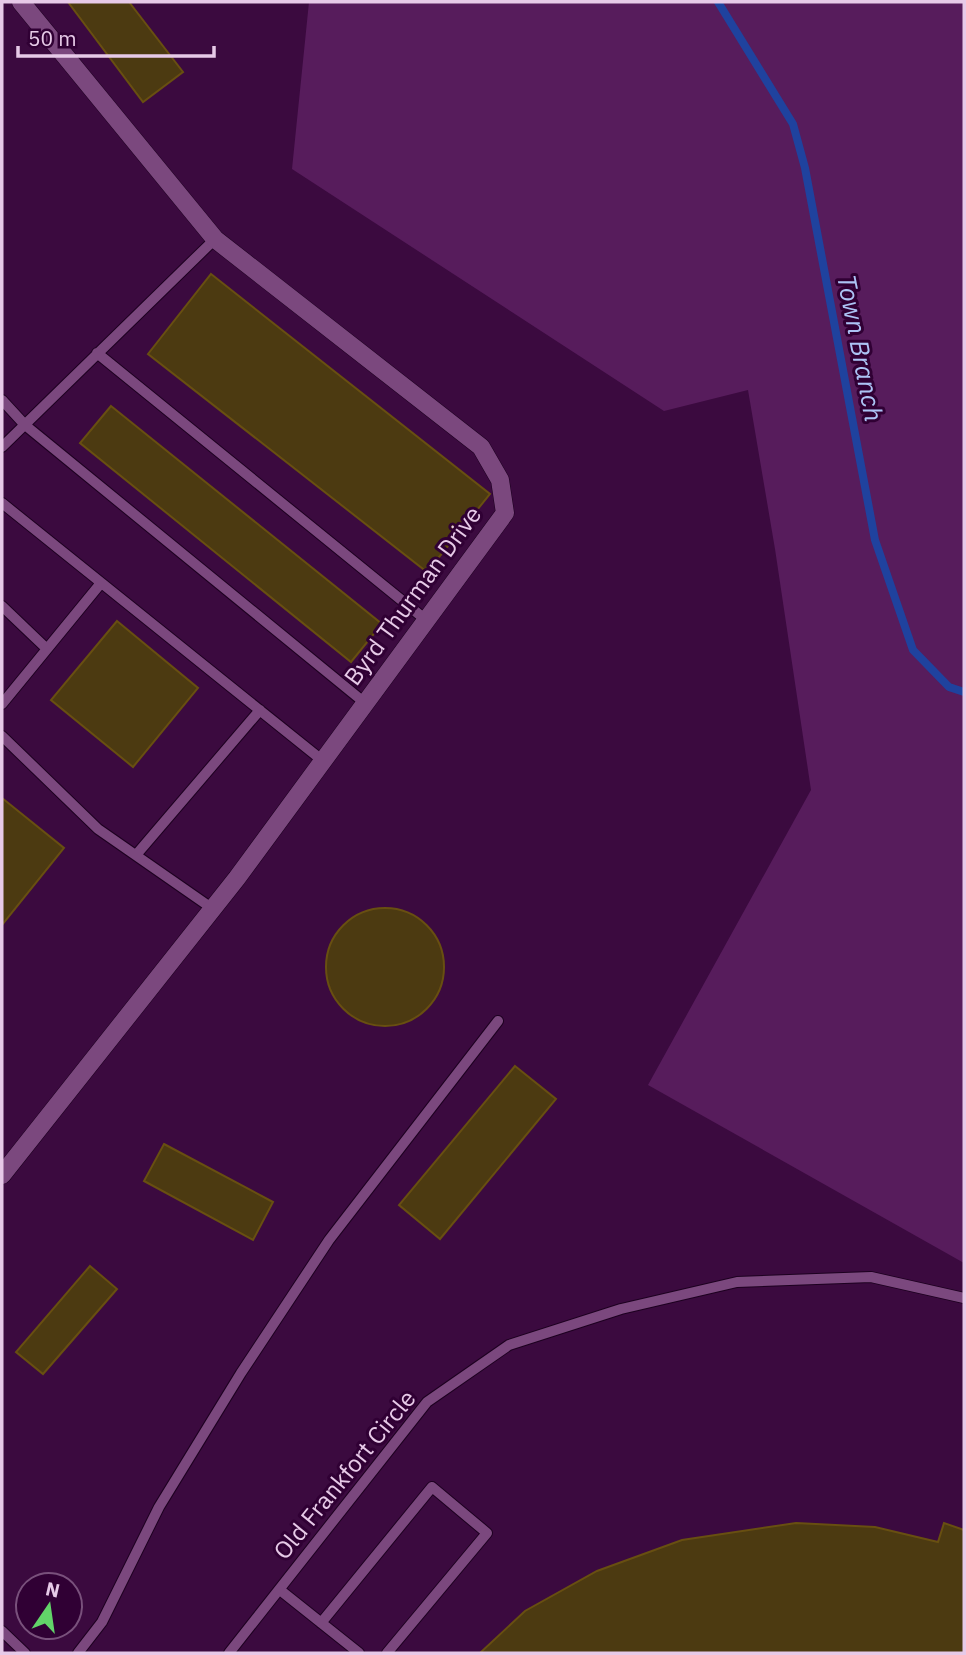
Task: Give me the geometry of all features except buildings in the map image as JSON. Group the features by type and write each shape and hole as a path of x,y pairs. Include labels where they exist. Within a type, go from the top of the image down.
{"street":[{"name":"Byrd Thurman Drive","path":"2,1175 213,909 505,513 500,480 481,447 215,239 21,2"}],"lane":[{"path":"2,447 215,239"},
{"path":"97,353 426,620"},
{"path":"2,400 25,425 365,703"},
{"path":"2,503 323,761"},
{"path":"2,704 101,583"},
{"path":"2,606 47,649"},
{"path":"136,856 260,710"},
{"path":"2,736 98,830 213,909"},
{"path":"78,1653 102,1622 159,1507 241,1373 329,1240 498,1021"},
{"name":"Old Frankfort Circle","path":"231,1652 427,1402 509,1345 621,1309 737,1282 871,1277 964,1298"},
{"path":"321,1623 432,1487 487,1533 387,1653"},
{"path":"280,1590 359,1653"},
{"path":"2,1631 25,1653"}],"shaded area":[{"path":"309,2 964,2 964,1263 648,1085 811,790 748,390 664,411 292,169"}],"waterway":[{"name":"Town Branch","path":"718,2 793,124 805,168 875,540 913,650 949,687 964,692"}]}
